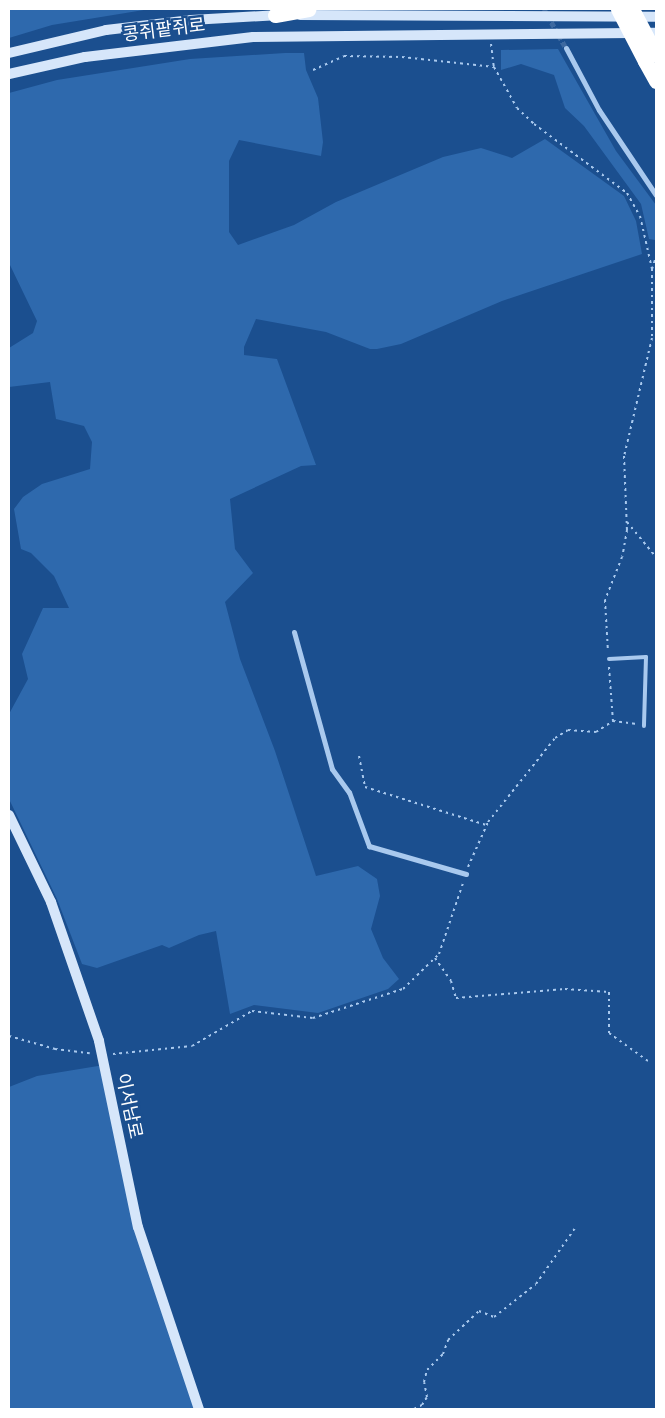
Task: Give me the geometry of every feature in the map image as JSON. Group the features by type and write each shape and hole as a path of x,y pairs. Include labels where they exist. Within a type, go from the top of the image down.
{"highway":[{"path":"274,15 308,9"},
{"path":"618,9 651,58"},
{"path":"632,9 651,58 656,81"}],"main road":[{"name":"콩쥐팥쥐로","path":"9,53 106,30 274,15 656,17"},
{"name":"콩쥐팥쥐로","path":"9,74 85,57 253,37 656,33"},
{"name":"이서남로","path":"9,816 51,902 102,1055 138,1226 199,1409"}],"street":[{"path":"566,48 599,110 656,195"},
{"path":"294,632 332,769 349,792 369,846 466,874"}],"lane":[{"path":"609,659 646,657 644,726"}],"path":[{"path":"490,34 494,67 517,108 534,124 627,194 640,216 652,268 652,338 624,456 626,522 622,557 605,600 613,721"},
{"path":"313,70 344,56 402,57 494,67"},
{"path":"652,268 656,256"},
{"path":"626,522 656,557"},
{"path":"9,1036 55,1049 102,1055 192,1046 252,1011 313,1018 403,989 435,958 486,825 555,738 568,730 596,732 613,721 644,726"},
{"path":"359,756 365,787 486,825"},
{"path":"435,958 451,981 456,998 565,989 609,992 609,1033 648,1061"},
{"path":"414,1409 422,1405 427,1397 424,1382 427,1370 443,1354 448,1340 479,1311 494,1317 536,1284 575,1228"}],"shaded area":[{"path":"9,9 150,9 52,25 9,38"},
{"path":"558,49 616,151 656,205 655,240 649,239 641,204 584,126 565,108 554,75 521,64 501,70 501,50"},
{"path":"304,53 306,70 318,98 323,142 321,156 239,140 229,161 229,232 238,245 294,225 336,202 443,157 481,148 512,158 545,139 624,196 636,221 642,254 502,301 401,344 377,349 370,349 326,332 256,319 244,347 244,355 277,359 316,465 301,466 230,499 235,549 253,573 225,602 240,659 275,751 316,876 358,866 377,879 380,896 371,929 383,958 399,979 388,989 318,1013 254,1005 230,1014 216,931 199,935 169,948 162,945 97,968 82,964 57,899 9,799 9,714 28,679 22,654 43,608 69,608 54,576 31,553 21,549 14,509 23,497 42,484 90,469 92,442 84,426 56,419 50,382 9,387 9,348 33,333 37,321 9,263 9,93 57,80 190,59"},
{"path":"104,1065 138,1227 199,1409 9,1409 9,1087 37,1076"}],"tunnel":[{"path":"544,9 566,48"}]}
